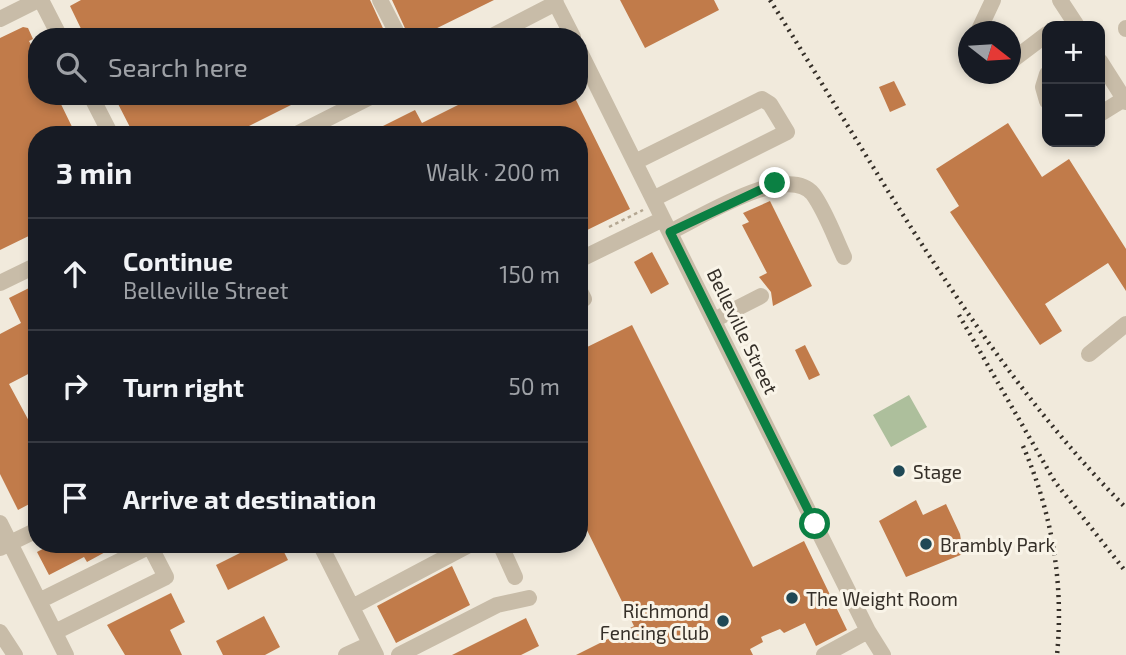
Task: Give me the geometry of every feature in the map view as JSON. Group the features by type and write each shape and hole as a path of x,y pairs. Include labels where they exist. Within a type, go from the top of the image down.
{"street":[{"path":"1,15 39,0 55,28"},
{"path":"380,0 394,28"},
{"path":"983,21 993,0"},
{"path":"1060,0 1068,21"},
{"path":"507,28 555,2 568,28"},
{"path":"1021,54 1042,38"},
{"name":"Belleville Street","path":"588,68 868,631 883,655"},
{"path":"1105,69 1125,101 1105,111"},
{"path":"635,162 762,99 770,104 787,132 654,201"},
{"path":"96,105 106,126"},
{"path":"313,126 354,105"},
{"path":"588,257 756,190 791,183 802,186 813,194 845,257"},
{"path":"0,283 28,269"},
{"path":"714,320 761,296"},
{"path":"1089,354 1126,324"},
{"path":"0,523 5,546 39,601 66,655"},
{"path":"5,546 28,534"},
{"path":"39,601 134,553"},
{"path":"55,632 166,577 154,553"},
{"path":"325,553 373,649 346,655"},
{"path":"352,607 454,553"},
{"path":"504,553 515,577"},
{"path":"399,655 497,605 529,598"},
{"path":"824,655 868,631"},
{"path":"0,632 15,655"}],"path":[{"path":"601,231 654,201"}],"green space":[{"path":"909,395 927,427 891,447 873,415"}],"building":[{"path":"81,0 370,0 383,28 81,28 70,6"},
{"path":"392,0 494,0 437,28 405,28"},
{"path":"620,0 714,0 719,10 645,48"},
{"path":"23,27 28,28 28,105 61,105 72,126 28,126 28,236 0,250 0,38"},
{"path":"894,81 906,105 890,112 879,87"},
{"path":"119,105 291,105 249,126 129,126"},
{"path":"458,105 578,105 630,209 588,230 588,126 383,126 415,110 422,123"},
{"path":"1008,123 1042,177 1069,159 1126,249 1126,291 1108,263 1045,304 1062,331 1040,345 950,212 959,206 936,169"},
{"path":"770,201 812,286 773,306 771,292 759,277 767,273 742,225 749,222 743,213"},
{"path":"652,252 669,284 651,294 634,262"},
{"path":"28,288 28,374 9,384 28,419 28,505 18,510 0,474 0,334 21,323 9,298"},
{"path":"632,325 753,567 804,541 847,630 816,646 805,623 784,633 780,629 761,637 763,642 750,649 753,655 576,655 634,626 588,532 588,347"},
{"path":"805,345 820,375 809,380 795,350"},
{"name":"Brambly Park","path":"916,500 923,515 946,504 960,534 963,554 906,577 879,521"},
{"path":"38,553 104,553 87,562 84,557 49,575"},
{"path":"240,553 284,553 288,560 228,590 216,565"},
{"path":"452,566 470,605 396,643 377,606"},
{"path":"171,593 185,622 170,630 182,655 125,655 107,625"},
{"path":"264,616 280,647 265,655 223,655 216,641"},
{"path":"526,618 539,646 521,655 452,655"}],"railway":[{"path":"770,0 892,198 978,328 1024,391 1073,451 1126,508"},
{"path":"959,315 1055,482 1126,572"},
{"path":"1023,446 1042,497 1054,549 1059,601 1057,655"}],"place":[{"name":"Stage","path":"899,471"},
{"name":"Brambly Park","path":"926,544"},
{"name":"The Weight Room","path":"792,598"},
{"name":"Richmond Fencing Club","path":"723,621"}],"route":[{"path":"775,183 670,232 815,524"}]}
